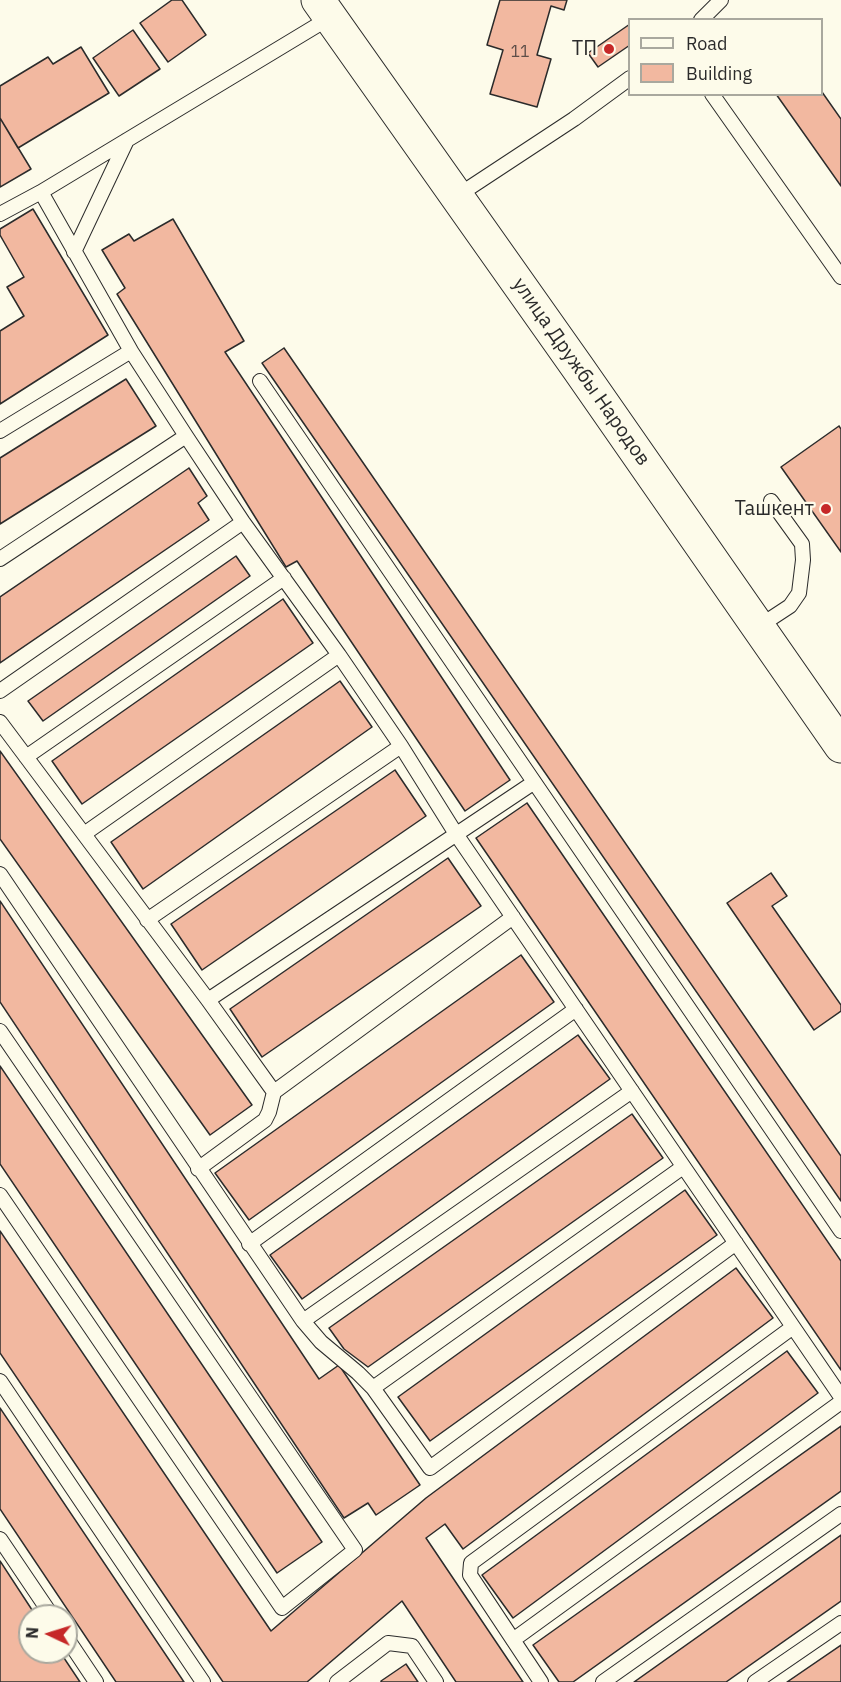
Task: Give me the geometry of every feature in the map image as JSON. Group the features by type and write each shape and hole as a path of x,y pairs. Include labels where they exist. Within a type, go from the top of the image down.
{"main road":[{"name":"улица Дружбы Народов","path":"324,9 458,196 841,746"}],"lane":[{"path":"703,18 721,0"},
{"path":"0,214 127,140 324,9"},
{"path":"458,196 574,119 628,79"},
{"path":"713,96 841,277"},
{"path":"74,252 127,140"},
{"path":"41,192 131,351 243,522 339,655 401,746 456,834 841,1397"},
{"path":"0,431 131,351"},
{"path":"260,381 841,1231"},
{"path":"0,559 186,436"},
{"path":"758,627 790,606 799,593 803,560 802,544 771,501"},
{"path":"0,691 243,522"},
{"path":"26,757 284,578"},
{"path":"84,834 339,655"},
{"path":"0,722 274,1092"},
{"path":"147,920 401,746"},
{"path":"208,1000 533,783"},
{"path":"0,874 303,1321 321,1342 373,1388 430,1468 736,1244"},
{"path":"198,1169 265,1120 274,1092 513,917"},
{"path":"249,1244 576,1009"},
{"path":"0,1031 355,1550 282,1608 0,1195"},
{"path":"303,1321 632,1091"},
{"path":"373,1388 683,1167"},
{"path":"541,1682 470,1575 471,1563 793,1327"},
{"path":"0,1381 203,1682"},
{"path":"513,1640 841,1402"},
{"path":"603,1682 841,1514"},
{"path":"0,1539 44,1604"},
{"path":"755,1682 841,1623"},
{"path":"337,1682 388,1643 412,1646 436,1682"},
{"path":"78,1655 96,1682"}],"building":[{"path":"172,0 182,0 206,35 168,62 140,23"},
{"path":"500,0 567,0 564,10 551,6 537,55 551,59 537,107 490,94 503,50 487,45"},
{"name":"ТП","path":"628,25 628,46 598,67 588,53"},
{"path":"133,30 160,69 119,96 93,58"},
{"path":"81,47 109,93 18,148 0,118 0,86 48,57 53,64"},
{"path":"823,93 841,119 841,186 777,96 823,96"},
{"path":"0,118 31,169 0,187"},
{"path":"33,209 108,335 0,404 0,331 24,316 7,287 24,277 0,235 0,229"},
{"path":"173,219 244,341 225,352 510,780 465,811 297,561 286,567 117,294 125,288 102,250 129,234 134,241"},
{"path":"284,348 841,1156 841,1201 262,363"},
{"path":"126,379 156,426 0,524 0,458"},
{"name":"Ташкент","path":"839,426 841,429 841,552 781,467"},
{"path":"189,468 207,496 198,503 209,520 0,663 0,597"},
{"path":"236,556 250,576 43,721 28,701"},
{"path":"283,599 313,643 82,804 52,761"},
{"path":"340,681 372,727 143,889 111,842"},
{"path":"0,751 252,1105 210,1135 0,839"},
{"path":"395,770 426,816 202,970 171,924"},
{"path":"527,803 841,1261 841,1370 476,838"},
{"path":"448,858 481,906 262,1057 230,1009"},
{"path":"771,873 787,896 772,906 841,1005 841,1011 814,1030 727,903"},
{"path":"0,901 319,1379 339,1365 420,1485 376,1515 368,1503 344,1518 0,1002"},
{"path":"521,955 554,1002 249,1220 215,1173"},
{"path":"578,1035 610,1079 302,1299 270,1255"},
{"path":"0,1066 322,1542 277,1573 0,1164"},
{"path":"632,1114 663,1158 368,1367 344,1349 329,1328"},
{"path":"685,1190 717,1235 430,1441 398,1397"},
{"path":"0,1231 271,1631 426,1498 736,1268 773,1318 463,1549 445,1524 426,1538 523,1682 456,1682 402,1601 307,1682 223,1682 0,1353"},
{"path":"787,1351 818,1393 513,1618 482,1575"},
{"path":"0,1408 184,1682 116,1682 78,1625 78,1604 64,1604 0,1509"},
{"path":"841,1426 841,1491 573,1682 559,1682 533,1645"},
{"path":"841,1535 841,1601 726,1682 634,1682"},
{"path":"0,1561 28,1604 18,1604 18,1664 68,1664 80,1682 0,1682"},
{"path":"841,1645 841,1682 787,1682"},
{"path":"406,1664 418,1682 381,1682 381,1681"}],"place":[{"name":"ТП","path":"609,49"},
{"name":"Ташкент","path":"826,509"}]}
